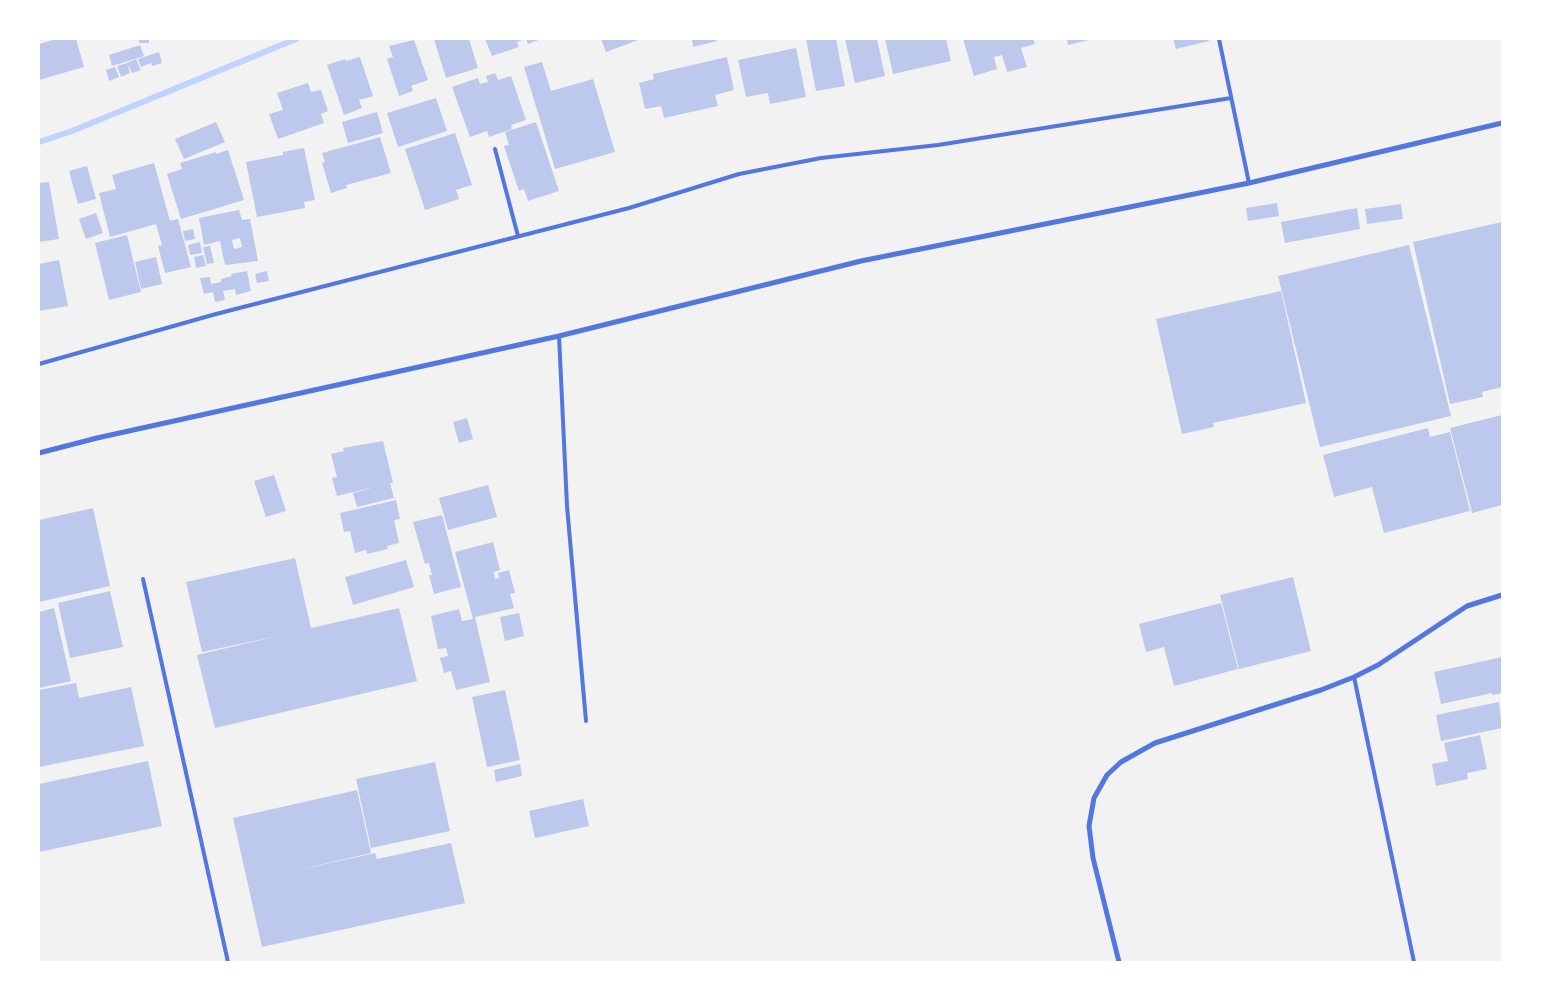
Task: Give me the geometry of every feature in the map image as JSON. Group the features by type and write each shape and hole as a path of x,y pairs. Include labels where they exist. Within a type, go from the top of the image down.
{"street":[{"path":"39,453 97,438 559,336 861,261 1249,183 1502,123"},
{"path":"1119,962 1094,858 1089,826 1094,798 1107,775 1121,762 1155,743 1354,678 1378,665 1467,606 1502,595"}],"lane":[{"path":"1219,39 1249,183"},
{"path":"39,364 216,314 629,208 739,174 821,158 938,145 1231,98"},
{"path":"494,149 518,236"},
{"path":"559,336 567,506 586,721"},
{"path":"143,579 228,962"},
{"path":"1354,678 1414,962"}],"building":[{"path":"56,39 76,39 84,67 39,80 39,44"},
{"path":"139,39 149,39 149,43 139,43"},
{"path":"434,39 469,39 478,68 446,78"},
{"path":"485,39 525,39 517,42 519,47 492,56"},
{"path":"526,39 541,39 528,44"},
{"path":"601,39 641,39 606,52"},
{"path":"692,39 716,39 717,41 693,47"},
{"path":"806,39 836,39 845,86 816,91"},
{"path":"845,39 877,39 885,76 855,83"},
{"path":"885,39 946,39 951,61 893,74"},
{"path":"963,39 1033,39 1035,44 1021,48 1027,67 1007,72 1002,55 994,57 997,69 974,76"},
{"path":"1067,39 1093,39 1068,45"},
{"path":"1173,39 1208,39 1209,41 1176,49"},
{"path":"414,40 428,80 411,86 413,91 399,96 387,59 393,57 389,46"},
{"path":"140,45 144,56 112,66 109,55"},
{"path":"796,48 806,97 770,104 768,93 746,97 738,60"},
{"path":"159,52 162,63 152,66 151,63 141,67 138,59"},
{"path":"360,57 373,96 359,100 362,108 344,115 327,65 345,59 346,61"},
{"path":"727,57 734,90 715,95 718,106 664,118 661,106 645,109 639,83 654,79 653,74"},
{"path":"136,59 141,70 132,73 127,63"},
{"path":"542,62 551,91 593,79 615,152 555,169 524,67"},
{"path":"127,63 130,73 121,77 117,66"},
{"path":"115,67 119,77 109,81 106,70"},
{"path":"495,73 498,80 511,76 526,120 511,125 512,129 489,137 487,131 470,137 452,87 478,78 480,84 488,82 486,76"},
{"path":"308,83 311,92 321,90 328,111 321,114 324,123 278,139 269,114 283,110 277,93"},
{"path":"436,98 447,131 398,147 387,113"},
{"path":"377,112 383,133 348,143 342,122"},
{"path":"216,122 225,142 184,159 175,139"},
{"path":"536,122 559,191 528,201 524,189 519,191 504,146 509,145 505,132"},
{"path":"455,133 472,185 456,190 459,199 425,210 405,149"},
{"path":"380,137 391,173 346,185 347,188 331,193 322,163 325,162 322,153"},
{"path":"304,148 315,200 304,202 305,208 257,217 246,162 283,155 283,152"},
{"path":"228,150 244,200 181,219 167,174 182,169 180,163"},
{"path":"154,163 170,221 178,219 191,267 165,273 158,246 162,245 156,224 110,237 99,193 116,189 112,175"},
{"path":"87,166 96,199 78,204 69,171"},
{"path":"49,182 59,239 39,242 39,183"},
{"path":"1277,203 1279,216 1248,221 1246,208"},
{"path":"1401,204 1403,219 1367,224 1365,209"},
{"path":"1357,208 1360,229 1285,243 1281,222"},
{"path":"239,210 242,220 250,219 258,261 225,265 220,241 204,245 199,218","holes":["240,238 242,247 234,249 232,240"]},
{"path":"96,213 103,233 86,239 79,219"},
{"path":"1502,222 1502,387 1482,392 1483,397 1450,404 1413,242"},
{"path":"193,229 195,239 185,241 183,231"},
{"path":"127,235 141,292 109,300 95,243"},
{"path":"200,242 202,253 190,255 188,245"},
{"path":"1409,245 1451,416 1320,447 1278,276"},
{"path":"210,246 214,263 207,264 203,247"},
{"path":"203,255 206,266 196,268 194,257"},
{"path":"156,257 162,284 141,289 135,262"},
{"path":"59,260 68,306 39,311 39,264"},
{"path":"247,271 251,291 236,295 235,289 223,291 225,300 215,302 213,292 204,294 200,278 210,277 211,284 221,282 221,279 232,276 231,274"},
{"path":"267,271 269,281 257,283 255,274"},
{"path":"1281,291 1306,403 1213,423 1214,427 1182,434 1156,319"},
{"path":"1502,415 1502,505 1472,513 1450,428"},
{"path":"467,418 473,439 459,443 453,422"},
{"path":"1428,428 1430,437 1450,432 1470,511 1384,533 1372,487 1334,497 1323,455"},
{"path":"383,441 393,483 390,483 394,498 357,507 353,493 374,487 337,496 332,478 337,477 331,454 344,451 343,448"},
{"path":"274,475 286,511 266,517 254,481"},
{"path":"488,485 497,517 448,530 439,498"},
{"path":"396,500 400,519 394,520 399,543 387,546 388,549 367,554 366,550 355,553 350,531 344,532 340,513"},
{"path":"93,508 110,586 39,602 39,520"},
{"path":"442,515 461,587 434,594 429,575 432,575 429,563 425,564 413,522"},
{"path":"493,542 500,570 494,572 495,579 499,578 498,573 509,570 515,593 510,594 514,608 475,617 490,682 456,690 451,671 444,673 440,658 448,656 446,648 438,649 431,616 459,609 462,621 473,619 455,552"},
{"path":"295,558 311,628 399,608 417,681 215,728 197,655 278,636 202,652 186,582"},
{"path":"406,560 414,587 353,605 345,577"},
{"path":"1293,577 1311,651 1239,669 1220,595"},
{"path":"110,591 123,647 70,658 58,603"},
{"path":"1221,603 1238,669 1174,686 1164,647 1146,652 1139,624"},
{"path":"54,608 71,681 39,688 39,612"},
{"path":"519,613 524,636 505,641 500,617"},
{"path":"1502,657 1502,693 1493,695 1492,693 1441,704 1434,672"},
{"path":"76,683 79,698 131,687 144,746 39,767 39,690"},
{"path":"505,690 520,760 487,767 472,697"},
{"path":"1499,702 1502,728 1441,741 1436,715"},
{"path":"1480,735 1487,769 1467,773 1468,779 1436,786 1432,764 1448,761 1444,743"},
{"path":"148,761 162,826 39,852 39,784"},
{"path":"435,762 450,831 371,848 356,779"},
{"path":"520,764 522,776 496,782 494,770"},
{"path":"357,790 371,853 289,872 375,853 377,859 451,843 465,903 262,947 233,818"},
{"path":"583,799 589,826 535,838 529,811"}],"waterway":[{"path":"39,142 72,131 296,39"}]}
